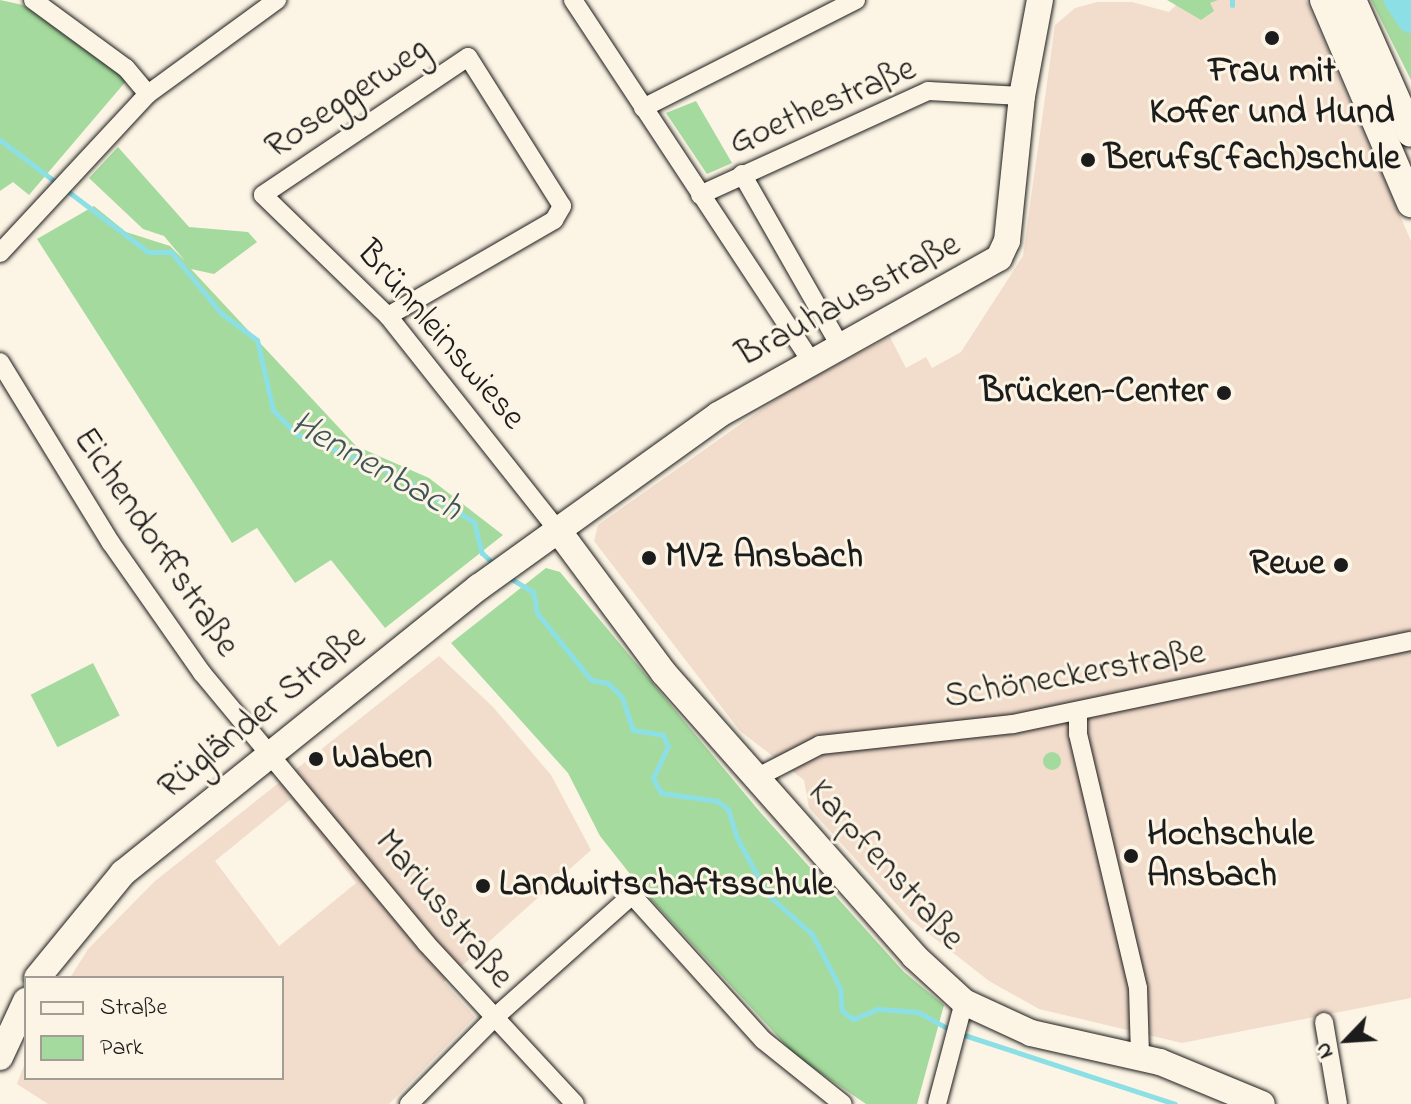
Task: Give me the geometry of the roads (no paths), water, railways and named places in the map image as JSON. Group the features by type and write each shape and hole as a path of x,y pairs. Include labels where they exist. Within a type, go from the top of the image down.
{"main road":[{"name":"Brauhausstraße","path":"557,529 718,415 810,359 999,258 1007,241 1022,96 1040,0"},
{"path":"1324,0 1411,203"},
{"path":"1352,0 1411,133"},
{"name":"Rügländer Straße","path":"39,976 123,873 268,753 557,529"},
{"name":"Karpfenstraße","path":"557,529 664,673 960,1012 1031,1033 1140,1057 1198,1075 1262,1104"},
{"path":"2,1045 24,1005"}],"street":[{"path":"33,0 126,68 148,94"},
{"path":"0,253 57,188 148,94 277,0"},
{"path":"573,0 810,359"},
{"path":"643,108 856,0"},
{"name":"Roseggerweg","path":"263,195 468,57 562,206 554,220 388,316"},
{"name":"Goethestraße","path":"700,195 928,91 1022,96"},
{"path":"742,174 839,344"},
{"name":"Brünnleinswiese","path":"263,195 388,316 557,529"},
{"name":"Eichendorffstraße","path":"0,362 155,611 268,753"},
{"name":"Schöneckerstraße","path":"756,778 820,745 1078,712 1411,641"},
{"path":"1078,712 1078,734 1138,988 1140,1057"},
{"name":"Mariusstraße","path":"268,753 493,1019 575,1104"},
{"path":"421,1100 493,1019 632,895 763,1040 843,1104"},
{"path":"937,1104 960,1012"},
{"path":"1324,1022 1338,1104"}],"waterway":[{"path":"1232,0 1232,5"},
{"path":"1398,0 1411,19"},
{"name":"Hennenbach","path":"0,140 148,252 171,252 221,313 257,340 273,410 296,434 397,475 474,522 482,553 495,565"},
{"name":"Hennenbach","path":"508,577 533,592 537,613 591,680 608,683 622,697 633,730 663,735 668,746 653,778 661,793 717,801 728,809 737,838 768,895 812,934 840,988 842,1011 853,1019 878,1009 918,1012 952,1031"},
{"name":"Hennenbach","path":"961,1034 1175,1104"}],"place":[{"name":"Frau mit Koffer und Hund","path":"1272,38"},
{"name":"Berufs(fach)schule","path":"1088,160"},
{"name":"Brücken-Center","path":"1224,393"},
{"name":"MVZ Ansbach","path":"649,558"},
{"name":"Rewe","path":"1341,565"},
{"name":"Waben","path":"316,759"},
{"name":"Hochschule Ansbach","path":"1131,856"},
{"name":"Landwirtschaftsschule","path":"483,886"}]}
